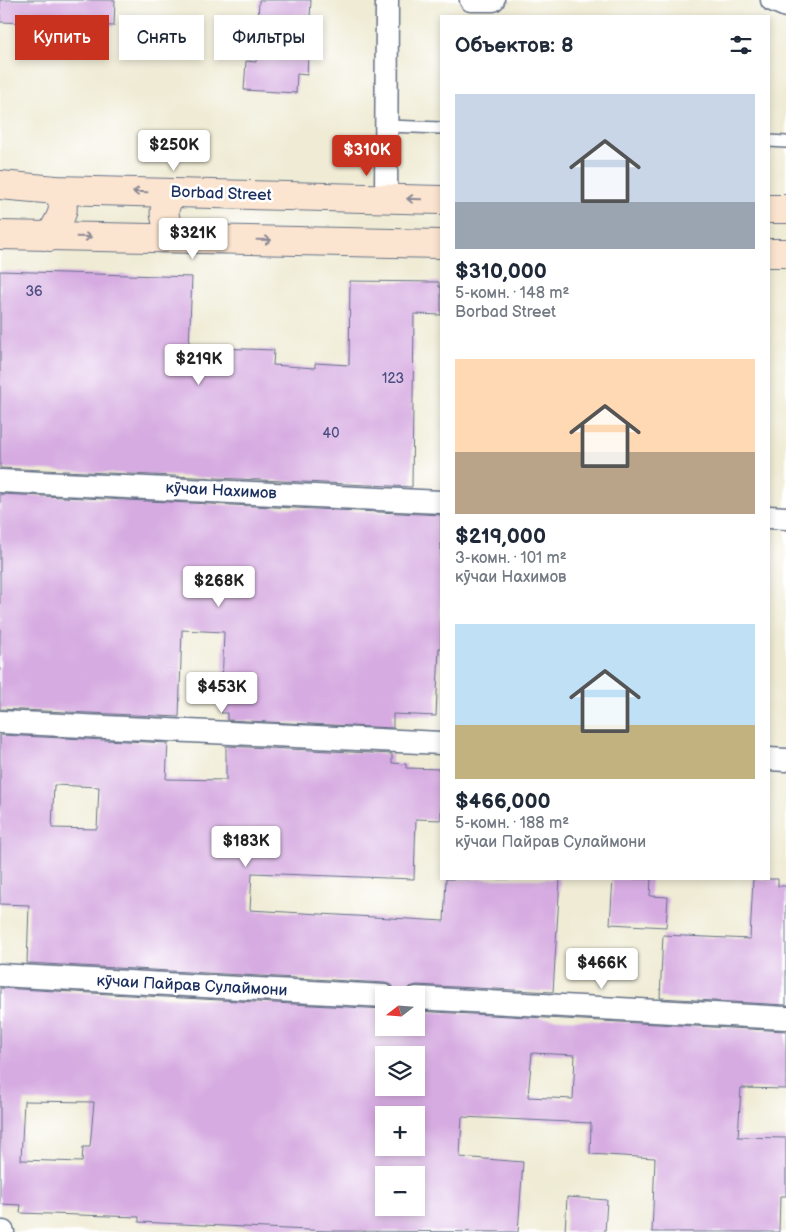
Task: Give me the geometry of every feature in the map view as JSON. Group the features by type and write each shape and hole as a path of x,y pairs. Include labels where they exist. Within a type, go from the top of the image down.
{"main road":[{"name":"Borbad Street","path":"0,185 56,190 440,200"},
{"path":"50,237 64,210 64,203 56,190"},
{"path":"173,193 166,202 163,211 173,238"},
{"path":"770,209 786,209"},
{"path":"0,235 440,244"},
{"path":"770,253 786,253"}],"street":[{"path":"386,198 388,126 387,0"},
{"path":"471,0 493,0"},
{"path":"772,0 786,6"},
{"name":"кӯчаи Нахимов","path":"0,480 440,502"},
{"path":"770,518 786,518"},
{"path":"0,722 440,743"},
{"path":"770,759 786,760"},
{"name":"кӯчаи Пайрав Сулаймони","path":"0,975 375,996"},
{"path":"425,998 786,1018"}],"lane":[{"path":"388,126 440,128"},
{"path":"770,141 786,142"}],"building":[{"path":"0,0 115,0 114,26 109,26 109,15 15,15 15,23 0,22"},
{"path":"259,0 311,0 310,15 258,15"},
{"path":"256,60 308,60 307,75 297,74 296,93 244,90 246,61 256,62"},
{"path":"0,271 192,277 189,347 274,350 273,365 315,368 315,363 349,365 350,281 439,282 440,315 414,314 412,487 0,468"},
{"path":"0,494 440,515 440,648 436,716 393,714 393,728 227,720 227,713 221,713 224,632 182,630 179,717 0,709"},
{"path":"0,735 168,743 166,779 226,780 226,746 392,754 392,763 406,764 406,768 440,769 440,820 416,819 414,879 252,873 250,910 444,921 446,880 560,880 553,992 417,985 392,986 385,983 27,963 29,905 0,904","holes":["54,785 99,787 97,829 52,828"]},
{"path":"778,879 778,886 786,886 786,1005 660,998 663,935 750,939 753,880"},
{"path":"613,880 651,880 650,896 668,897 666,927 610,924"},
{"path":"0,988 375,1009 375,1036 425,1036 425,1011 786,1031 786,1089 741,1088 738,1137 786,1138 786,1196 780,1196 779,1232 652,1232 655,1158 590,1154 591,1123 462,1117 460,1157 523,1162 518,1232 329,1231 139,1222 139,1217 20,1213 21,1205 0,1204","holes":["532,1053 575,1055 573,1099 528,1097","24,1101 94,1102 90,1147 83,1147 82,1162 21,1160"]},
{"path":"567,1197 607,1200 605,1232 565,1232"}]}
